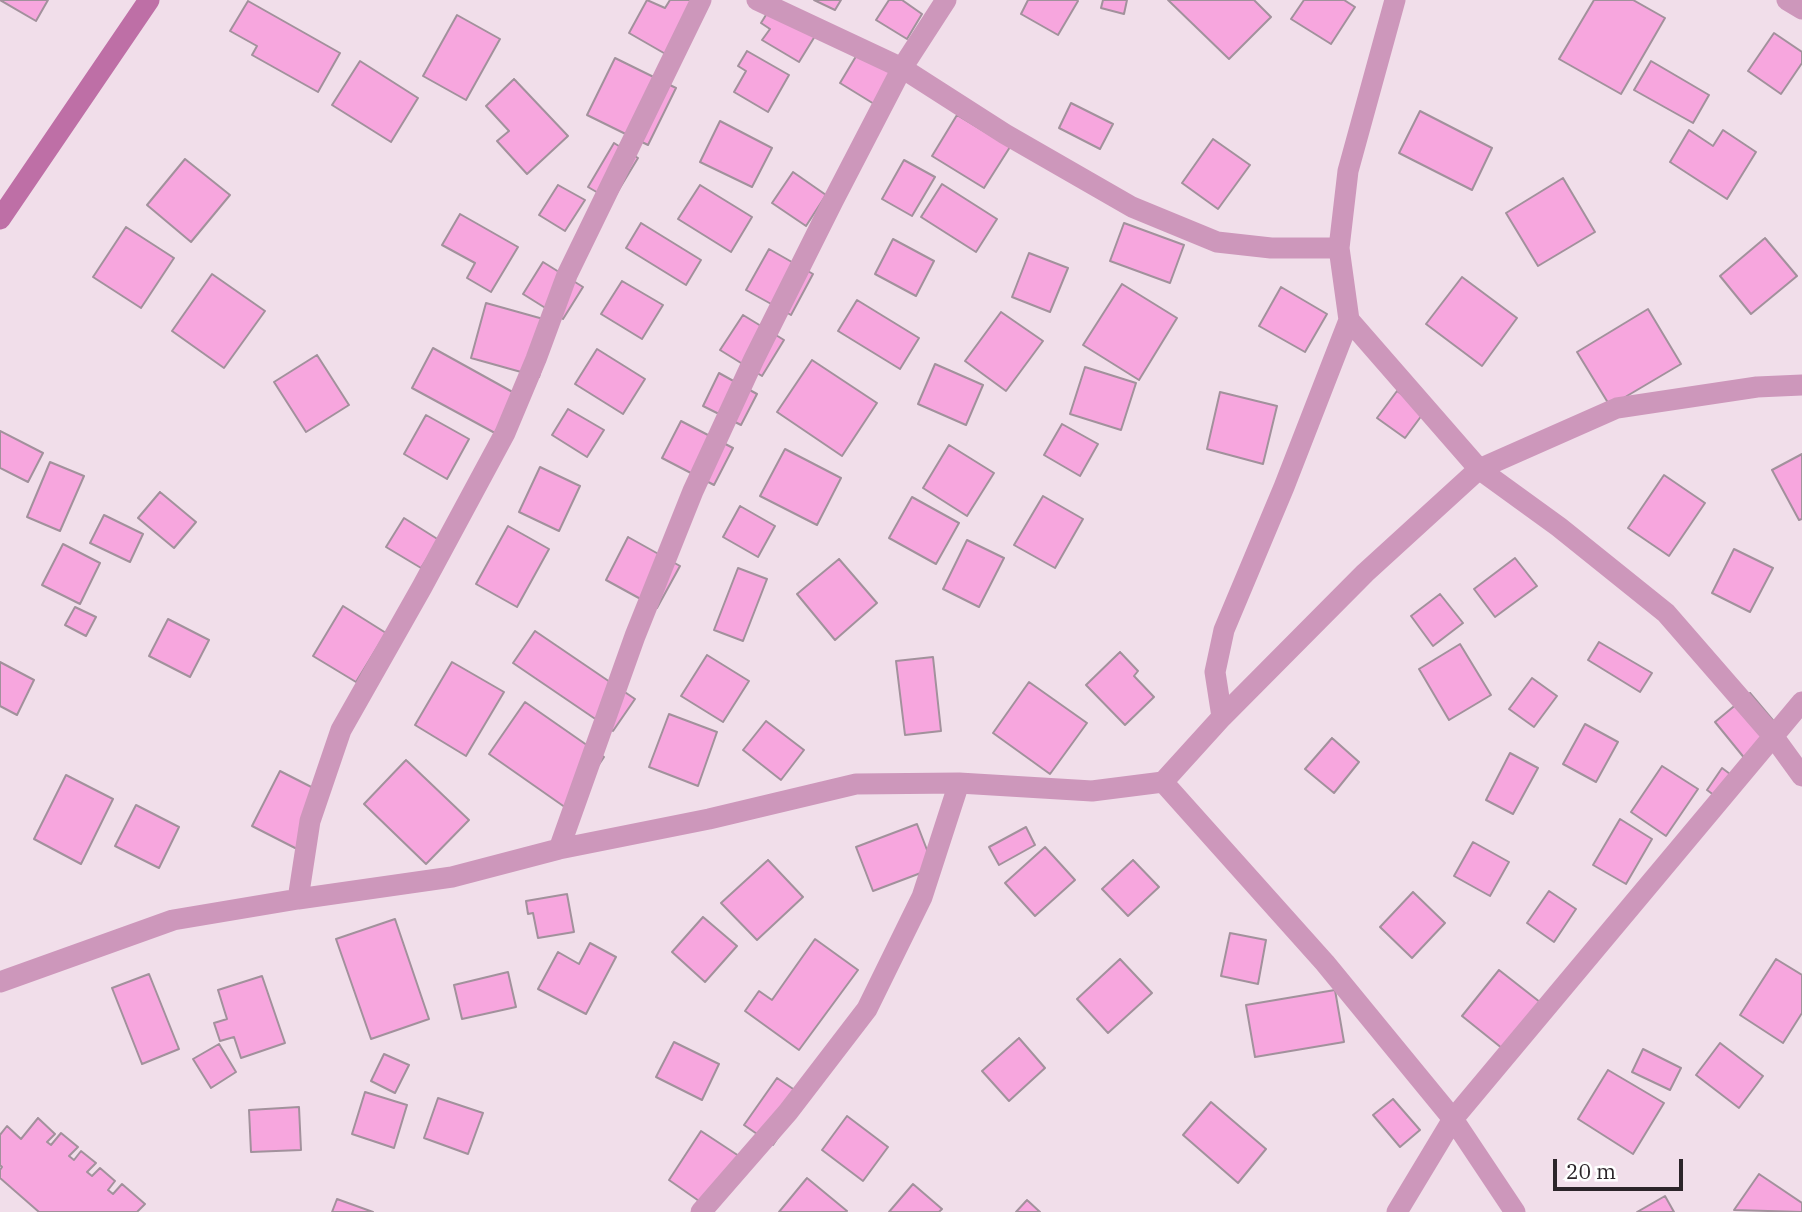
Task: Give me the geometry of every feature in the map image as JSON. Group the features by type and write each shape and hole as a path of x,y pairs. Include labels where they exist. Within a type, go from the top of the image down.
{"street":[{"path":"0,219 149,0"},
{"path":"298,899 310,821 341,730 505,433 567,275 701,0"},
{"path":"757,0 902,68 1005,134 1132,207 1217,242 1271,248 1339,248"},
{"path":"559,849 635,636 693,491 766,335 902,68 946,0"},
{"path":"1222,718 1215,672 1224,630 1284,487 1349,320 1339,248 1348,171 1395,0"},
{"path":"1787,0 1802,9"},
{"path":"1349,320 1479,469 1559,527 1666,613 1773,736 1802,776"},
{"path":"0,982 173,920 453,877 559,849 709,819 856,784 959,783 1092,791 1163,782 1365,573 1479,469 1617,408 1757,387 1802,384"},
{"path":"1397,1212 1453,1118 1802,702"},
{"path":"1163,782 1325,963 1453,1118 1515,1212"},
{"path":"701,1212 788,1112 867,1009 922,897 959,783"}],"building":[{"path":"0,0 48,0 36,21"},
{"path":"647,0 665,8 670,0 710,0 676,60 629,33"},
{"path":"814,0 841,0 835,10"},
{"path":"889,0 902,0 922,14 907,39 876,20"},
{"path":"1028,0 1078,1 1058,35 1021,14"},
{"path":"1103,0 1127,0 1124,14 1101,8"},
{"path":"1168,0 1254,0 1271,17 1229,59"},
{"path":"1304,0 1344,0 1355,7 1331,44 1291,19"},
{"path":"1594,0 1633,0 1665,18 1621,94 1559,59"},
{"path":"248,1 340,53 318,92 252,55 257,46 230,31"},
{"path":"774,2 820,28 799,62 762,40 770,29 761,23"},
{"path":"457,15 500,39 466,100 423,76"},
{"path":"1774,33 1802,52 1802,63 1781,94 1748,71"},
{"path":"864,43 903,67 879,107 840,83"},
{"path":"747,51 789,75 768,112 734,92 746,71 738,66"},
{"path":"615,58 676,88 648,145 587,115"},
{"path":"360,61 418,98 391,142 332,105"},
{"path":"1651,61 1709,95 1693,123 1634,90"},
{"path":"514,79 568,136 527,174 497,141 509,131 486,106"},
{"path":"1071,103 1113,124 1100,149 1059,128"},
{"path":"1420,111 1492,148 1472,190 1399,153"},
{"path":"957,115 1010,147 984,188 932,156"},
{"path":"720,121 772,148 752,187 700,162"},
{"path":"1689,130 1713,146 1723,130 1756,152 1727,199 1670,162"},
{"path":"1213,139 1250,165 1218,209 1182,183"},
{"path":"614,143 638,158 612,201 588,187"},
{"path":"185,159 230,195 191,242 147,205"},
{"path":"904,160 935,177 912,216 882,199"},
{"path":"793,172 826,195 806,226 772,203"},
{"path":"1563,178 1595,232 1538,266 1506,213"},
{"path":"942,184 997,219 976,252 921,217"},
{"path":"558,185 585,200 565,231 539,215"},
{"path":"700,185 752,217 731,252 678,219"},
{"path":"460,214 518,247 491,292 467,278 475,263 442,245"},
{"path":"641,223 701,260 686,285 626,248"},
{"path":"1124,223 1184,245 1170,283 1110,261"},
{"path":"126,227 174,258 141,308 93,277"},
{"path":"1765,238 1797,276 1751,314 1720,276"},
{"path":"893,239 934,261 916,296 875,274"},
{"path":"769,249 813,274 791,315 746,290"},
{"path":"1029,253 1068,268 1050,312 1012,297"},
{"path":"543,262 583,287 563,319 523,294"},
{"path":"212,274 265,311 224,368 172,331"},
{"path":"1462,277 1517,318 1482,366 1426,324"},
{"path":"622,281 663,305 642,339 601,314"},
{"path":"1122,284 1177,318 1139,380 1083,345"},
{"path":"1281,287 1327,314 1305,352 1259,326"},
{"path":"857,300 919,338 900,369 838,331"},
{"path":"486,303 554,322 539,377 471,358"},
{"path":"1648,309 1681,364 1610,406 1577,352"},
{"path":"1001,312 1043,341 1006,391 965,361"},
{"path":"743,315 784,340 762,376 720,350"},
{"path":"433,348 527,400 506,439 412,388"},
{"path":"597,349 645,379 623,414 575,384"},
{"path":"317,355 349,405 306,432 274,382"},
{"path":"812,360 877,403 842,456 777,412"},
{"path":"935,364 983,385 966,425 918,404"},
{"path":"1085,367 1136,383 1121,430 1070,414"},
{"path":"719,373 757,394 741,425 703,406"},
{"path":"1397,391 1425,411 1405,438 1377,418"},
{"path":"1220,392 1277,406 1263,464 1207,449"},
{"path":"568,409 604,430 587,457 552,435"},
{"path":"426,415 469,439 447,479 404,454"},
{"path":"681,421 733,448 714,485 662,458"},
{"path":"1062,424 1098,444 1080,476 1044,455"},
{"path":"0,431 43,453 28,482 0,468"},
{"path":"949,445 994,473 967,516 923,488"},
{"path":"785,449 841,478 817,525 760,496"},
{"path":"1802,454 1802,519 1799,520 1772,470"},
{"path":"50,462 84,476 60,531 27,517"},
{"path":"540,467 580,486 559,531 519,512"},
{"path":"1664,475 1705,503 1669,556 1628,528"},
{"path":"160,492 196,522 174,548 138,518"},
{"path":"1043,496 1083,519 1055,568 1014,545"},
{"path":"912,497 959,523 936,564 889,538"},
{"path":"740,506 775,526 758,557 723,537"},
{"path":"104,515 143,534 130,562 90,543"},
{"path":"404,518 439,540 421,568 386,547"},
{"path":"508,526 549,549 517,607 476,584"},
{"path":"628,537 680,566 657,608 606,580"},
{"path":"967,540 1004,558 979,607 943,589"},
{"path":"63,544 100,563 80,604 42,585"},
{"path":"1734,549 1773,568 1750,612 1712,593"},
{"path":"1515,558 1537,586 1495,617 1474,589"},
{"path":"839,559 877,603 835,640 797,594"},
{"path":"738,568 767,579 743,641 714,630"},
{"path":"1440,594 1463,623 1433,646 1411,616"},
{"path":"343,606 386,633 356,682 313,656"},
{"path":"75,607 96,617 86,636 65,625"},
{"path":"168,619 209,640 190,677 149,656"},
{"path":"535,631 635,699 613,731 513,663"},
{"path":"1599,642 1652,673 1640,692 1588,660"},
{"path":"1460,644 1491,695 1449,720 1419,669"},
{"path":"1120,652 1138,671 1134,676 1154,697 1125,725 1086,685"},
{"path":"707,655 749,681 723,722 681,696"},
{"path":"933,657 941,731 905,735 896,661"},
{"path":"0,662 34,680 17,715 0,706"},
{"path":"452,662 504,692 466,756 415,725"},
{"path":"1532,678 1557,696 1534,727 1509,709"},
{"path":"1029,682 1087,723 1050,774 993,733"},
{"path":"1750,693 1782,731 1746,760 1715,722"},
{"path":"525,702 604,757 569,810 489,754"},
{"path":"669,714 717,732 698,786 649,767"},
{"path":"766,721 804,750 781,780 743,750"},
{"path":"1585,724 1618,742 1596,782 1563,764"},
{"path":"1332,738 1359,762 1334,793 1305,769"},
{"path":"1510,753 1538,768 1513,814 1486,800"},
{"path":"406,760 469,820 426,864 364,804"},
{"path":"1662,766 1698,789 1666,836 1631,812"},
{"path":"1722,768 1742,783 1726,804 1707,790"},
{"path":"280,771 327,795 299,850 252,826"},
{"path":"66,775 113,799 81,864 34,839"},
{"path":"136,805 179,827 159,868 115,846"},
{"path":"1620,819 1652,839 1626,884 1593,865"},
{"path":"917,824 934,868 873,891 856,847"},
{"path":"1026,827 1035,845 999,865 989,847"},
{"path":"1473,842 1509,862 1490,896 1454,876"},
{"path":"1045,847 1075,880 1035,916 1005,883"},
{"path":"768,860 803,897 757,940 721,903"},
{"path":"1133,860 1159,887 1128,916 1102,889"},
{"path":"1549,891 1576,909 1554,942 1527,923"},
{"path":"1413,892 1445,923 1412,958 1380,927"},
{"path":"567,894 574,932 538,938 533,913 528,914 526,901"},
{"path":"703,917 737,946 705,982 672,952"},
{"path":"395,919 429,1019 371,1039 336,939"},
{"path":"1230,933 1266,940 1258,984 1221,976"},
{"path":"815,939 858,970 799,1050 745,1011 759,991 772,1000"},
{"path":"590,943 616,957 586,1014 538,989 558,952 579,964"},
{"path":"1120,959 1152,993 1108,1033 1077,999"},
{"path":"1776,959 1802,975 1802,1013 1783,1043 1740,1015"},
{"path":"1499,970 1545,1006 1508,1053 1462,1016"},
{"path":"508,972 516,1007 462,1019 454,985"},
{"path":"149,974 179,1049 142,1064 112,988"},
{"path":"262,976 285,1043 241,1058 234,1037 220,1041 214,1023 227,1019 218,990"},
{"path":"1335,990 1344,1042 1255,1057 1246,1005"},
{"path":"1019,1038 1045,1068 1009,1101 982,1071"},
{"path":"674,1042 719,1064 702,1100 656,1077"},
{"path":"1720,1043 1763,1076 1739,1108 1696,1075"},
{"path":"219,1044 236,1072 211,1088 193,1059"},
{"path":"1643,1049 1681,1068 1670,1090 1632,1072"},
{"path":"384,1054 409,1065 395,1093 371,1081"},
{"path":"1608,1070 1664,1103 1633,1154 1578,1119"},
{"path":"777,1078 805,1097 773,1145 744,1125"},
{"path":"365,1092 407,1105 394,1148 352,1134"},
{"path":"438,1098 483,1113 468,1154 424,1138"},
{"path":"1393,1099 1420,1130 1400,1147 1373,1115"},
{"path":"1211,1102 1266,1149 1238,1183 1183,1135"},
{"path":"299,1107 301,1150 251,1152 249,1110"},
{"path":"847,1116 888,1147 863,1181 822,1150"},
{"path":"38,1118 55,1134 47,1142 51,1145 61,1133 78,1147 69,1156 74,1160 81,1151 96,1163 87,1172 92,1176 100,1168 115,1181 108,1190 113,1194 122,1184 145,1204 137,1212 39,1212 0,1178 0,1135 7,1126 21,1139"},
{"path":"701,1131 742,1158 709,1208 669,1180"},
{"path":"1759,1174 1802,1203 1802,1212 1734,1210"},
{"path":"807,1178 847,1211 779,1212"},
{"path":"913,1184 942,1209 939,1212 889,1212"},
{"path":"1665,1196 1674,1212 1637,1212"},
{"path":"337,1199 373,1212 332,1212"},
{"path":"1027,1200 1040,1212 1016,1212"}]}
